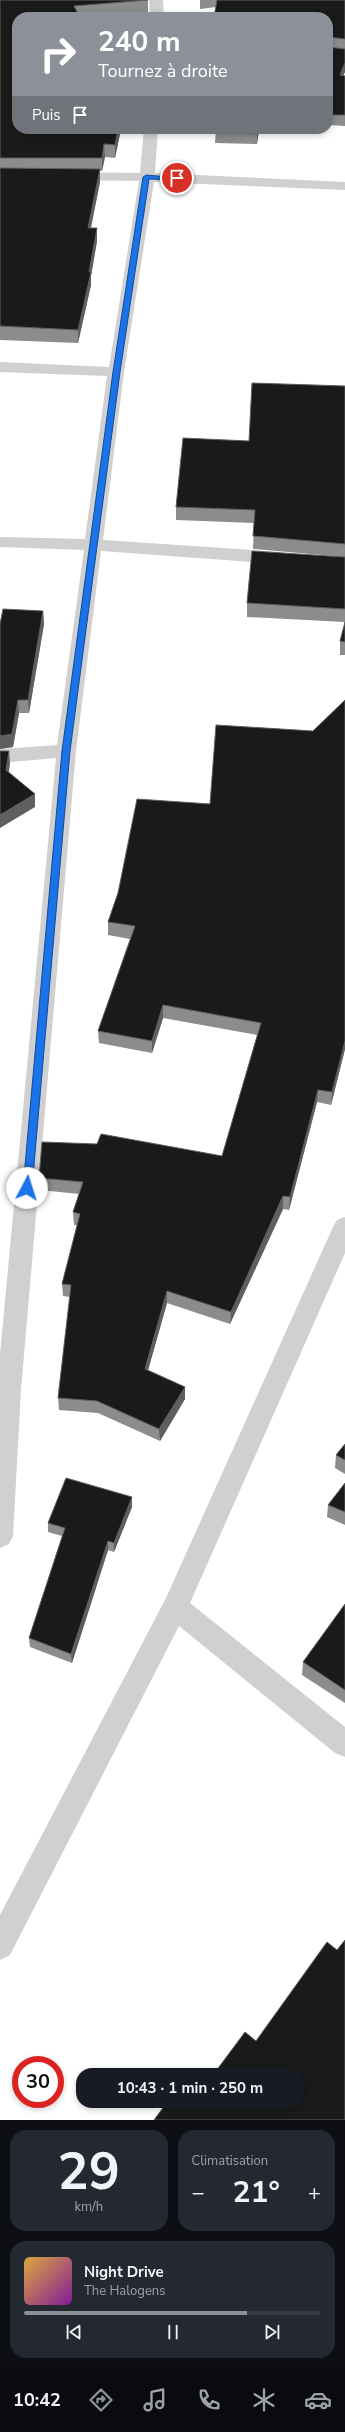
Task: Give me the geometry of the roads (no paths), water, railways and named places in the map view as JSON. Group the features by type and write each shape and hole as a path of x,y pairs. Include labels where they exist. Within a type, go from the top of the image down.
{"street":[{"path":"156,0 157,12"},
{"path":"0,1536 5,1387 66,751 95,545 116,372 146,177 150,134"},
{"path":"54,176 146,177 345,186"},
{"path":"0,367 116,372"},
{"path":"0,542 95,545 298,560"},
{"path":"0,756 66,751"},
{"path":"0,1945 175,1607 345,1227"},
{"path":"175,1607 345,1744"}]}
